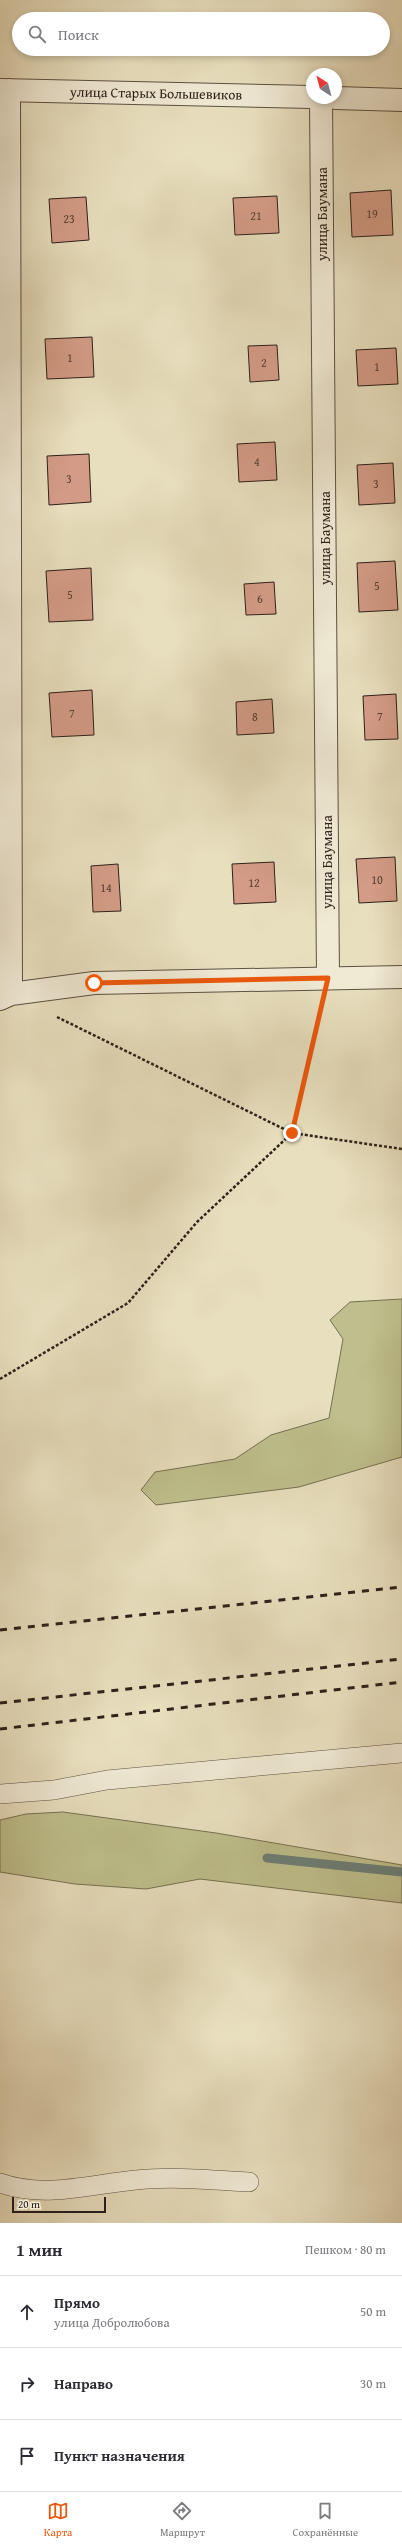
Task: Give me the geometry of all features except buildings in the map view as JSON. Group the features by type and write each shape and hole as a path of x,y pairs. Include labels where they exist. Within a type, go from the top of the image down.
{"street":[{"name":"улица Старых Большевиков","path":"5,90 306,97"},
{"path":"5,90 5,997 94,983 402,977"},
{"path":"342,98 402,100"},
{"name":"улица Баумана","path":"321,104 328,978"}],"lane":[{"path":"0,1794 54,1790 107,1780 402,1753"},
{"path":"0,2184 16,2189 59,2190 137,2180 249,2182"}],"path":[{"path":"0,1379 128,1303 197,1222 292,1133 328,978"},
{"path":"53,1015 292,1133 402,1149"}],"green space":[{"path":"402,1299 402,1457 299,1487 156,1505 141,1490 155,1472 235,1459 271,1435 329,1418 343,1339 330,1320 350,1302"},
{"path":"63,1812 216,1833 402,1865 402,1903 200,1879 146,1889 75,1884 0,1872 0,1820 26,1814"}],"waterway":[{"path":"267,1858 402,1872"}],"railway":[{"path":"0,1630 402,1587"},
{"path":"0,1703 402,1659"},
{"path":"0,1729 402,1682"}],"route":[{"path":"94,983 328,978 292,1133"}]}
